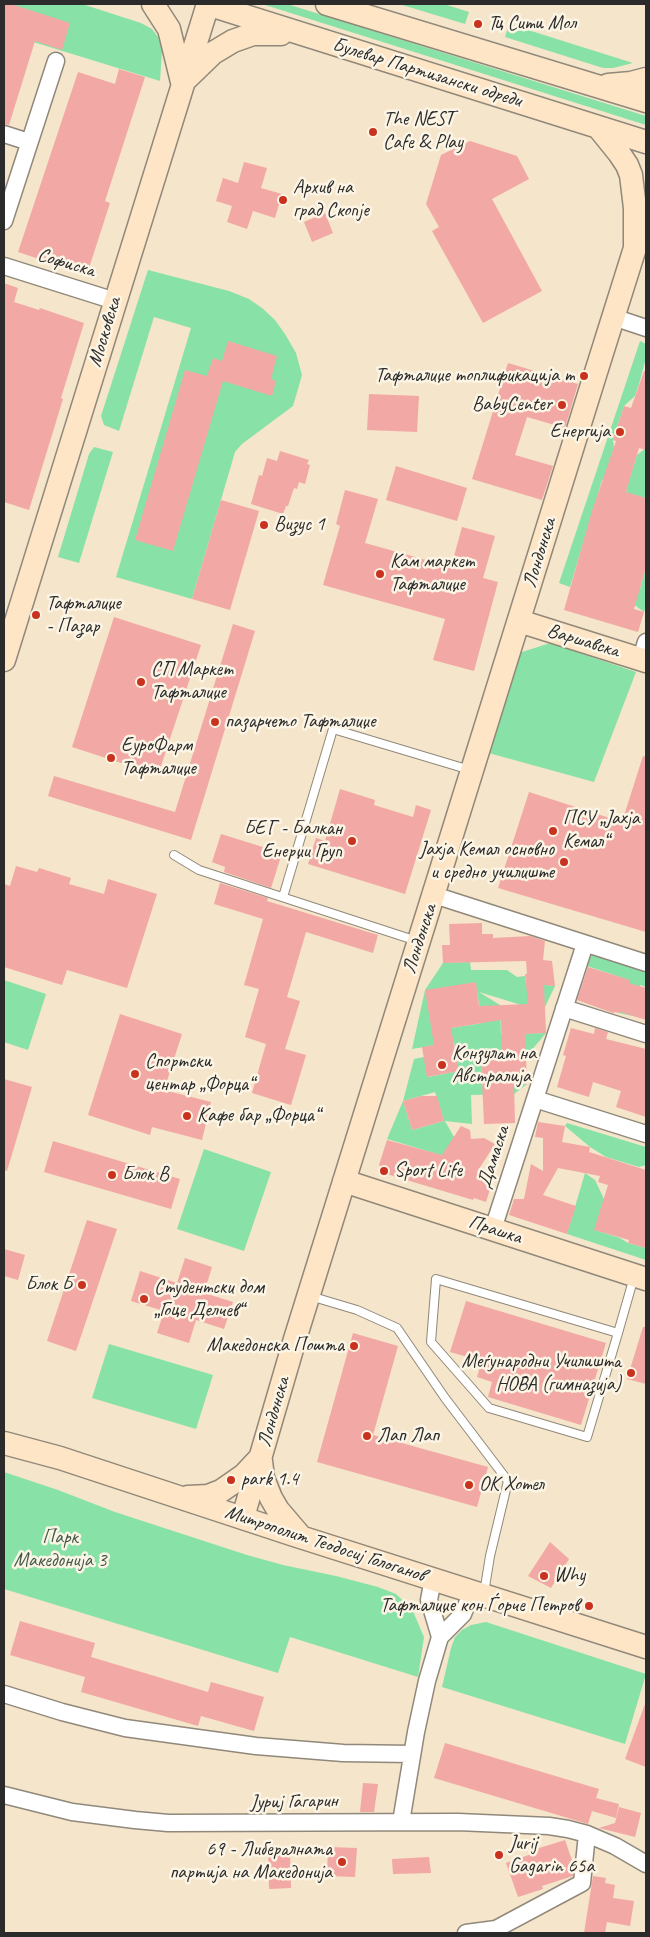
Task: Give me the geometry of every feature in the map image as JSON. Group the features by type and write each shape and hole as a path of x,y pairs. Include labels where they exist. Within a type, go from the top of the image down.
{"street":[{"path":"153,4 169,29 182,84"},
{"name":"Московска","path":"4,660 207,4"},
{"name":"Булевар Партизански одреди","path":"207,4 646,142"},
{"name":"Булевар Партизански одреди","path":"327,4 646,101"},
{"path":"182,84 213,53 244,36 270,33 311,37"},
{"path":"4,221 56,61"},
{"path":"597,86 631,83 646,79"},
{"name":"Лондонска","path":"243,1517 344,1181 613,317 640,238 627,165 620,153 598,126"},
{"path":"4,134 29,142"},
{"name":"Софиска","path":"4,266 115,301"},
{"path":"613,317 646,328"},
{"name":"Варшавска","path":"519,621 644,654"},
{"path":"434,895 646,963"},
{"name":"Дамаска","path":"493,1229 585,944"},
{"path":"564,1008 646,1034"},
{"path":"535,1099 646,1134"},
{"name":"Прашка","path":"344,1181 640,1277"},
{"name":"Митрополит Теодосиј Гологанов","path":"4,1443 60,1458 180,1496 302,1538 646,1647"},
{"path":"180,1496 196,1498 221,1491 244,1475 261,1454"},
{"path":"261,1454 262,1478 266,1488 278,1510 302,1538"},
{"path":"433,1579 429,1600 440,1637"},
{"path":"401,1822 412,1754 427,1681 440,1637 463,1614 477,1593"},
{"path":"4,1694 116,1726 173,1735 256,1746 343,1753 412,1754"},
{"name":"Јуриј Гагарин","path":"4,1795 72,1812 135,1820 234,1824 401,1822 548,1826 587,1834 615,1846 646,1864"},
{"path":"466,1933 496,1929 582,1883 587,1834"}],"lane":[{"path":"283,897 333,729 472,771"},
{"path":"174,855 200,870 419,942"},
{"path":"618,1333 436,1279 431,1342 489,1408 587,1437 618,1333 640,1277"},
{"path":"309,1296 356,1310 397,1328 445,1398 508,1481 490,1556 477,1593"}],"green space":[{"path":"4,4 82,4 141,23 152,29 158,37 162,50 160,81 4,33"},
{"path":"262,4 287,4 646,116 646,125"},
{"path":"399,4 444,4 469,12 465,24"},
{"path":"509,24 633,63 613,68 603,68 505,37"},
{"path":"148,270 229,291 249,299 275,320 285,334 296,353 302,375 293,406 242,444 235,452 192,599 116,577 191,328 154,317 119,431 104,425 101,416"},
{"path":"640,341 646,344 646,358 639,384 635,396 624,406 613,440 614,447 605,477 602,480 570,587 559,583"},
{"path":"94,447 113,452 79,563 58,557 89,454"},
{"path":"646,448 646,498 638,496 634,528 646,532 646,549 630,544 620,519 637,455"},
{"path":"646,568 646,606 644,612 629,601 640,589"},
{"path":"550,643 636,672 594,782 485,752 516,654"},
{"path":"589,945 646,963 646,987 640,985 633,1016 619,1013 629,980 587,966"},
{"path":"470,962 471,970 507,970 517,977 525,976 526,983 555,986 545,1007 531,1008 479,992 500,1005 501,1034 546,1033 526,1057 481,1059 482,1086 527,1084 514,1094 471,1095 472,1124 445,1121 454,1137 444,1156 387,1139 403,1101 414,1059 424,1057 428,1077 459,1071 454,1042 412,1049 425,990 443,963","holes":["477,991 482,1023 432,1031","435,1092 444,1121 412,1130 403,1101"]},
{"path":"4,980 46,994 28,1050 4,1042"},
{"path":"567,1123 646,1147 646,1165 639,1167 606,1157 590,1147 565,1126"},
{"name":"Спортски центар „Форца“","path":"204,1149 271,1172 244,1251 177,1229"},
{"path":"585,1173 595,1180 604,1199 595,1230 646,1248 646,1260 567,1234"},
{"path":"109,1344 213,1375 196,1429 92,1398"},
{"name":"Парк Македонија 3","path":"4,1472 115,1512 247,1555 336,1576 378,1587 396,1594 412,1609 424,1637 418,1677 290,1637 278,1673 4,1589"},
{"path":"486,1622 646,1674 625,1744 442,1687 455,1637 471,1625"}],"building":[{"path":"4,4 11,4 70,23 62,50 35,41 9,125 4,124"},
{"path":"119,69 145,77 105,201 110,203 89,268 47,255 45,261 18,252 78,72 115,84"},
{"path":"470,141 517,156 529,179 492,199 542,291 483,323 432,231 439,227 426,204 441,155"},
{"path":"244,162 267,168 261,188 282,194 275,218 253,211 247,229 227,222 232,206 216,201 223,178 238,183"},
{"path":"325,213 333,233 312,242 304,222"},
{"path":"4,283 18,288 14,302 39,310 40,308 84,323 29,510 4,502"},
{"path":"228,341 277,356 271,379 276,381 272,396 223,381 173,551 135,540 185,370 207,376 213,358 222,361"},
{"path":"508,363 578,384 565,428 527,417 515,455 553,466 542,500 472,479"},
{"path":"644,371 646,371 646,450 639,448 626,492 646,498 646,568 634,609 644,612 638,632 564,610 592,511 616,441 613,440 624,406 631,408"},
{"path":"369,394 419,396 417,432 367,430"},
{"path":"280,451 309,460 307,464 310,465 305,484 299,482 297,489 294,488 283,514 251,504 259,475 262,476 267,458 277,461"},
{"path":"396,466 467,488 457,521 386,500"},
{"path":"345,490 378,499 365,543 451,567 462,527 495,536 483,578 498,582 474,671 433,660 445,619 323,585 340,526 336,524"},
{"path":"221,500 259,511 230,610 192,599"},
{"name":"СП Маркет Тафталиџе","path":"114,617 201,645 158,775 72,747"},
{"path":"233,624 255,631 191,840 48,796 54,776 175,812"},
{"name":"Јахја Кемал основно и средно училиште","path":"643,756 646,757 646,932 498,888 529,792 622,822"},
{"name":"БЕГ - Балкан Енерџи Груп","path":"340,789 375,800 374,805 413,817 416,805 431,810 405,894 308,864 316,838 325,841"},
{"path":"221,834 282,853 271,888 224,872 225,867 212,862"},
{"path":"16,866 37,872 39,868 71,878 69,884 104,894 108,879 157,894 127,988 67,970 62,985 4,967 4,884 10,886"},
{"path":"220,883 268,898 267,901 378,935 373,953 306,932 287,997 300,1001 285,1049 306,1055 291,1105 252,1093 266,1044 245,1037 259,989 244,985 263,919 214,904"},
{"path":"482,923 482,934 493,934 493,938 530,936 545,941 543,960 552,961 555,986 544,985 546,1033 525,1034 527,1084 514,1085 515,1123 484,1124 481,1059 502,1058 501,1020 451,1028 459,1071 427,1077 422,1047 434,1045 425,990 476,982 479,1006 528,1004 525,974 527,974 526,961 443,963 442,945 450,945 449,924"},
{"path":"588,967 630,980 629,983 646,988 646,1020 620,1012 613,1013 577,1000"},
{"name":"Спортски центар „Форца“","path":"120,1014 182,1034 164,1090 211,1102 202,1140 152,1127 150,1135 88,1115"},
{"path":"571,1028 594,1034 595,1028 608,1032 606,1039 646,1049 646,1117 616,1107 621,1091 593,1082 589,1097 557,1087 566,1056 563,1055"},
{"path":"4,1079 32,1087 7,1171 4,1170"},
{"path":"421,1096 437,1096 444,1121 412,1130 403,1101"},
{"path":"538,1122 565,1126 562,1142 590,1147 589,1152 646,1170 646,1248 628,1243 629,1240 594,1230 608,1185 598,1182 600,1176 558,1168 543,1195 576,1206 567,1234 509,1215 514,1199 524,1199 531,1164 543,1171 543,1138 535,1137"},
{"path":"461,1126 470,1130 471,1139 484,1138 495,1144 477,1172 481,1173 480,1175 493,1179 486,1202 474,1198 473,1200 390,1175 379,1165 387,1140 442,1155"},
{"name":"Блок В","path":"53,1141 180,1179 171,1209 44,1172"},
{"name":"Блок Б","path":"87,1220 117,1229 76,1351 47,1341"},
{"path":"4,1249 25,1255 18,1280 4,1276"},
{"path":"185,1258 212,1267 204,1293 233,1302 224,1329 196,1320 189,1343 157,1333 164,1311 131,1301 140,1271 177,1283"},
{"path":"466,1301 606,1343 581,1425 488,1397 492,1382 477,1377 482,1361 450,1352"},
{"path":"643,1327 646,1327 646,1384 627,1379"},
{"path":"353,1333 398,1346 373,1435 488,1467 477,1507 317,1462"},
{"path":"550,1542 569,1559 551,1588 528,1576"},
{"path":"20,1621 95,1643 91,1657 208,1692 211,1682 264,1697 254,1731 201,1716 198,1726 81,1692 85,1677 10,1655"},
{"path":"646,1704 646,1767 625,1759"},
{"path":"445,1743 599,1789 596,1798 619,1804 616,1818 592,1811 588,1824 434,1778"},
{"path":"363,1783 378,1784 374,1812 360,1812"},
{"path":"619,1807 641,1813 635,1837 599,1828 615,1823"},
{"path":"565,1840 574,1866 573,1876 542,1886 543,1889 518,1897 506,1863 537,1852 536,1849"},
{"name":"69 - Либералната партија на Македонија","path":"328,1847 357,1848 355,1877 327,1876"},
{"path":"268,1850 290,1852 291,1888 269,1889"},
{"path":"429,1857 431,1873 393,1874 392,1859"},
{"path":"593,1876 606,1878 605,1883 615,1885 613,1898 634,1901 630,1926 607,1922 605,1933 584,1933"}],"place":[{"name":"Тц Сити Мол","path":"478,24"},
{"name":"The NEST Cafe & Play","path":"373,132"},
{"name":"Архив на град Скопје","path":"283,200"},
{"name":"Тафталиџе топлификација т","path":"584,376"},
{"name":"BabyCenter","path":"562,405"},
{"name":"Енергија","path":"620,432"},
{"name":"Визус 1","path":"264,525"},
{"name":"Кам маркет Тафталиџе","path":"380,574"},
{"name":"Тафталиџе - Пазар","path":"36,615"},
{"name":"СП Маркет Тафталиџе","path":"141,682"},
{"name":"пазарчето Тафталиџе","path":"215,722"},
{"name":"ЕуроФарм Тафталиџе","path":"111,758"},
{"name":"ПСУ „Јахја Кемал“","path":"553,831"},
{"name":"БЕГ - Балкан Енерџи Груп","path":"352,841"},
{"name":"Јахја Кемал основно и средно училиште","path":"564,862"},
{"name":"Конзулат на Австралија","path":"442,1065"},
{"name":"Спортски центар „Форца“","path":"135,1074"},
{"name":"Кaфе бар „Форца“","path":"187,1116"},
{"name":"Sport Life","path":"384,1171"},
{"name":"Блок В","path":"112,1175"},
{"name":"Блок Б","path":"82,1285"},
{"name":"Студентски дом „Гоце Делчев“","path":"144,1299"},
{"name":"Македонска Пошта","path":"354,1346"},
{"name":"Меѓународни Училишта НОВА (гимназија)","path":"631,1373"},
{"name":"Лап Лап","path":"367,1436"},
{"name":"park 1.4","path":"231,1480"},
{"name":"ОК Хотел","path":"469,1485"},
{"name":"Why","path":"544,1576"},
{"name":"Тафталиџе кон Ѓорче Петров","path":"589,1606"},
{"name":"Jurij Gagarin 65a","path":"499,1855"},
{"name":"69 - Либералната партија на Македонија","path":"342,1862"}]}
